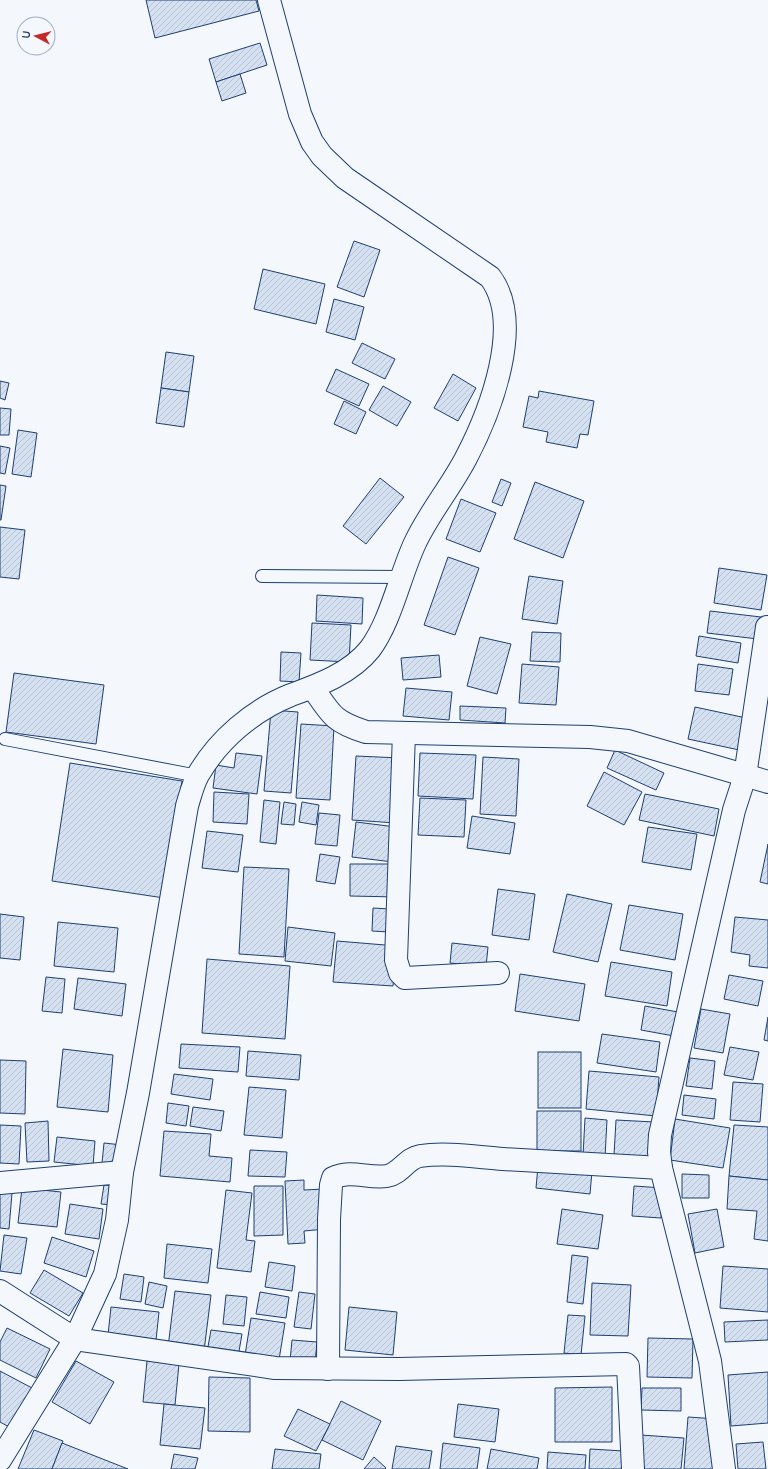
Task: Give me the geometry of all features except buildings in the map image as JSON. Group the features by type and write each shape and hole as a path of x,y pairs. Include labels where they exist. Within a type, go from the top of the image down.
{"street":[{"path":"0,1460 75,1339 105,1274 116,1220 122,1172 138,1093 187,806 198,776 225,738 269,705 313,688 354,666 370,648 384,623 400,577 416,541 466,458 487,411 502,367 504,315 499,288 490,277 345,178 322,156 312,142 300,114 269,0"},
{"path":"724,1469 710,1361 661,1168 659,1152 660,1134 732,818 745,776 767,627"},
{"path":"313,688 335,719 347,726 366,732 590,737 628,741 768,782"},
{"path":"404,733 396,960 400,973 405,978 498,972"},
{"path":"328,1369 329,1219 331,1185 333,1178 349,1173 388,1176 398,1171 412,1158 424,1156 454,1156 661,1168"},
{"path":"0,1183 122,1172"},
{"path":"0,1291 75,1339 275,1368 328,1369 626,1364 628,1366 633,1469"}],"lane":[{"path":"262,576 400,577"},
{"path":"6,739 198,776"}]}
